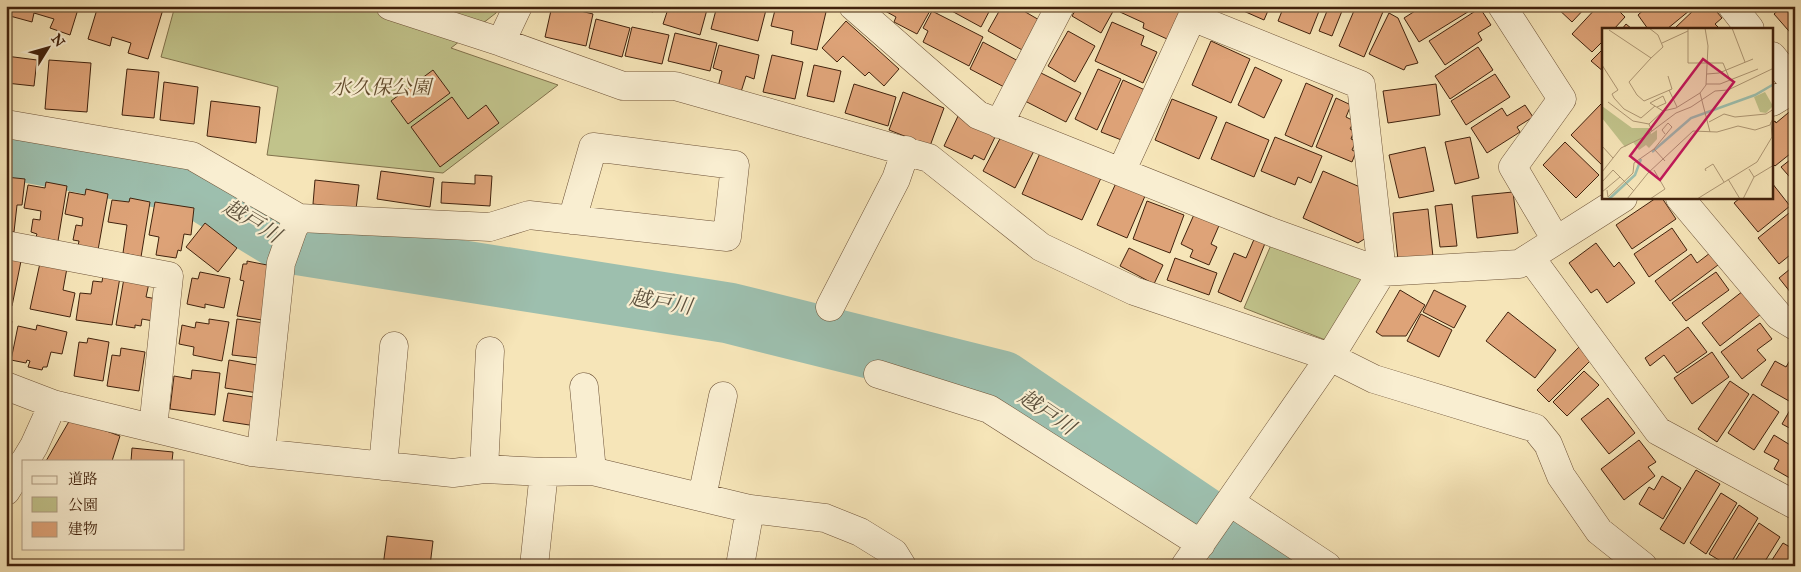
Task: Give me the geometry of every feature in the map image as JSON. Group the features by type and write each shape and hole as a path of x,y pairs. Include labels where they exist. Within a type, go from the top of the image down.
{"street":[{"path":"390,6 501,42 623,86 675,86 929,158 1041,247 1134,291 1330,357 1374,379 1535,428 1548,444 1561,476 1599,531 1643,566"},
{"path":"501,42 518,6"},
{"path":"853,6 978,116 1274,233 1382,272 1519,264 1621,199"},
{"path":"999,124 1060,6"},
{"path":"1502,6 1562,99 1513,167 1556,240"},
{"path":"1732,6 1749,28"},
{"path":"1121,172 1192,17 1361,85 1382,272 1330,357 1185,566"},
{"path":"1774,59 1795,86 1774,101"},
{"path":"6,124 192,156 296,223 490,228 530,215 572,220 727,237 735,165 592,147 572,220"},
{"path":"830,307 896,179 906,150"},
{"path":"1681,199 1779,316 1795,326"},
{"path":"261,452 281,263 296,223"},
{"path":"6,245 169,276 153,428"},
{"path":"1530,257 1658,431 1795,505"},
{"path":"383,466 394,346"},
{"path":"484,469 490,351"},
{"path":"878,374 989,409 1200,544"},
{"path":"6,386 53,404 251,452 453,473 484,469 544,472 592,471 750,509 825,518 860,532 894,562"},
{"path":"584,387 592,471"},
{"path":"702,498 723,396"},
{"path":"25,460 53,404"},
{"path":"6,491 22,465"},
{"path":"534,566 544,472"},
{"path":"1230,502 1327,566"},
{"path":"740,566 750,509"}],"green space":[{"name":"水久保公園","path":"175,6 499,6 496,13 451,48 558,85 443,173 267,155 278,87 161,57"},
{"path":"1274,238 1368,277 1328,341 1244,308"}],"building":[{"path":"13,6 79,6 70,35 50,28 54,19 34,13 32,22 10,16"},
{"path":"98,6 164,6 148,59 128,53 131,43 112,37 110,46 88,39"},
{"path":"552,6 560,6 593,14 586,46 545,37"},
{"path":"628,6 654,6 653,12"},
{"path":"669,6 708,6 700,35 663,24"},
{"path":"717,6 767,6 758,41 711,29"},
{"path":"776,6 803,6 826,12 817,50 791,44 793,31 771,26"},
{"path":"876,6 926,6 931,9 917,34 894,22 896,17"},
{"path":"950,6 992,6 981,27 948,9"},
{"path":"1002,6 1015,6 1041,21 1024,51 988,31"},
{"path":"1078,6 1116,6 1101,33 1072,16"},
{"path":"1123,6 1170,6 1180,11 1167,39 1143,28 1144,23 1120,12"},
{"path":"1240,6 1270,6 1264,20 1239,9"},
{"path":"1284,6 1321,6 1310,34 1278,21"},
{"path":"1329,6 1344,6 1332,36 1319,31"},
{"path":"1356,6 1385,7 1364,57 1339,46"},
{"path":"1406,6 1417,6 1409,11"},
{"path":"1423,6 1468,6 1471,10 1419,42 1404,18"},
{"path":"1555,6 1587,6 1572,22"},
{"path":"1598,6 1614,6 1625,17 1615,28 1602,28 1602,42 1592,52 1572,34"},
{"path":"1630,6 1643,6 1635,12"},
{"path":"1648,6 1695,6 1668,28 1647,28 1638,15"},
{"path":"1698,6 1712,6 1722,18 1715,24 1719,28 1675,28"},
{"path":"1783,6 1795,6 1795,38 1774,14"},
{"path":"1480,8 1491,25 1478,33 1482,40 1445,65 1429,41"},
{"path":"932,11 983,37 969,66 923,42 928,31 923,28"},
{"path":"1389,13 1398,18 1418,63 1406,66 1404,70 1369,54"},
{"path":"596,19 630,28 622,57 589,48"},
{"path":"846,21 899,69 884,86 869,72 865,76 843,56 837,62 822,48"},
{"path":"1112,22 1144,36 1141,45 1157,52 1143,83 1095,61"},
{"path":"1626,24 1631,28 1623,28"},
{"path":"632,27 669,35 662,64 625,56"},
{"path":"1068,31 1095,46 1075,82 1048,66"},
{"path":"675,33 717,43 710,71 668,61"},
{"path":"1211,41 1250,59 1231,103 1192,85"},
{"path":"983,42 1020,62 1006,88 970,69"},
{"path":"719,45 759,55 754,79 746,76 741,92 718,87 722,71 713,68"},
{"path":"1478,47 1493,70 1450,99 1435,76"},
{"path":"1602,50 1602,70 1591,61"},
{"path":"772,55 803,62 795,99 763,92"},
{"path":"6,56 37,60 34,86 6,83"},
{"path":"49,60 91,63 87,112 45,109"},
{"path":"814,65 841,71 834,102 807,96"},
{"path":"1255,67 1282,80 1264,118 1238,105"},
{"path":"127,69 159,72 154,118 122,115"},
{"path":"1098,69 1121,79 1097,130 1075,119"},
{"path":"433,70 450,93 408,124 391,101"},
{"path":"1039,72 1081,93 1066,122 1025,101"},
{"path":"1495,74 1510,97 1466,125 1451,101"},
{"path":"1123,80 1145,90 1124,141 1101,132"},
{"path":"164,82 198,87 194,124 160,120"},
{"path":"1306,83 1333,95 1312,147 1285,135"},
{"path":"854,84 896,97 888,126 845,113"},
{"path":"1436,84 1440,115 1388,123 1383,91"},
{"path":"903,92 944,108 930,146 889,130"},
{"path":"452,97 468,119 486,105 499,123 440,167 411,127"},
{"path":"1336,98 1351,105 1346,117 1354,121 1350,129 1354,131 1351,139 1356,141 1352,150 1356,152 1352,162 1316,147"},
{"path":"1172,99 1217,117 1199,159 1155,140"},
{"path":"211,101 260,107 256,143 207,136"},
{"path":"1601,104 1602,165 1571,135"},
{"path":"1525,105 1533,117 1517,127 1520,132 1487,153 1471,128 1502,108 1507,116"},
{"path":"1794,108 1795,136 1790,140 1795,145 1795,150 1775,166 1774,122 1776,123"},
{"path":"959,114 996,135 984,160 974,155 972,159 944,146"},
{"path":"1226,122 1269,140 1254,177 1211,159"},
{"path":"1004,131 1036,147 1015,188 983,171"},
{"path":"1275,137 1322,156 1311,183 1298,177 1295,185 1261,171"},
{"path":"1470,137 1479,178 1455,184 1445,142"},
{"path":"1565,142 1599,175 1576,198 1543,165"},
{"path":"1425,147 1434,191 1399,198 1389,155"},
{"path":"1041,151 1101,178 1082,220 1022,194"},
{"path":"1795,156 1795,183 1781,167"},
{"path":"381,171 434,178 430,207 377,199"},
{"path":"1323,171 1360,187 1366,238 1358,243 1303,218"},
{"path":"475,175 492,176 490,206 441,203 442,182 475,184"},
{"path":"6,177 25,179 22,205 17,205 14,232 6,231"},
{"path":"315,180 359,185 356,209 313,204"},
{"path":"46,182 67,186 58,241 36,237 37,234 31,232 33,219 40,220 41,211 24,208 28,185 45,188"},
{"path":"1116,183 1145,196 1127,238 1097,225"},
{"path":"1774,186 1790,206 1758,232 1734,203 1739,199 1774,199"},
{"path":"86,189 108,194 98,250 78,246 79,241 73,240 76,225 82,226 83,218 65,214 69,192 85,195"},
{"path":"1513,192 1518,233 1477,238 1472,196"},
{"path":"130,198 150,202 141,257 123,253 127,225 108,222 112,200 129,202"},
{"path":"1655,199 1663,199 1676,219 1632,249 1616,225"},
{"path":"1147,201 1184,215 1170,253 1133,239"},
{"path":"155,202 194,208 191,235 184,234 181,251 178,250 176,258 156,255 159,237 149,235"},
{"path":"1452,204 1457,246 1440,247 1435,206"},
{"path":"1428,209 1433,257 1398,260 1393,213"},
{"path":"1794,209 1795,251 1779,264 1758,238"},
{"path":"1196,210 1221,221 1211,244 1217,247 1209,265 1190,257 1193,250 1181,244"},
{"path":"205,223 237,248 218,272 186,247"},
{"path":"1672,228 1687,250 1649,277 1634,254"},
{"path":"1255,237 1266,241 1241,302 1218,292 1234,253 1246,258"},
{"path":"1596,243 1614,267 1619,262 1635,283 1607,303 1597,289 1591,293 1569,263"},
{"path":"1129,248 1163,265 1154,284 1120,266"},
{"path":"1710,253 1718,265 1670,301 1655,281 1691,254 1697,263"},
{"path":"6,258 21,261 12,306 6,305"},
{"path":"1175,258 1217,273 1209,295 1167,280"},
{"path":"247,261 272,266 262,320 237,316 244,281 240,280 243,264 247,264"},
{"path":"40,263 67,268 63,290 75,293 70,317 30,309"},
{"path":"1795,265 1795,298 1779,278"},
{"path":"200,272 230,278 224,308 205,304 205,308 187,304 192,278 198,279"},
{"path":"1716,272 1729,290 1686,321 1672,303"},
{"path":"103,275 120,277 112,325 76,320 80,293 91,294 93,281 102,282"},
{"path":"124,278 149,283 146,297 157,299 153,321 142,319 141,326 135,325 135,328 116,325"},
{"path":"1400,290 1425,305 1406,336 1382,336 1376,332"},
{"path":"1434,290 1466,306 1454,328 1423,312"},
{"path":"1743,291 1761,314 1720,346 1702,323"},
{"path":"1508,312 1556,350 1535,378 1486,341"},
{"path":"1421,314 1452,330 1439,357 1407,341"},
{"path":"209,319 229,322 222,361 193,355 194,347 179,344 182,325 195,328 196,322 209,324"},
{"path":"237,319 264,323 259,358 232,355"},
{"path":"6,320 12,321 6,357"},
{"path":"1760,323 1772,339 1757,350 1766,360 1742,379 1721,352"},
{"path":"37,325 67,332 62,354 51,352 47,367 43,367 42,370 28,367 30,361 27,360 26,363 11,360 18,326 36,330"},
{"path":"1688,327 1707,352 1677,373 1664,355 1650,366 1645,358"},
{"path":"88,338 109,342 103,381 74,376 79,342 87,343"},
{"path":"1580,346 1592,359 1549,402 1537,390"},
{"path":"121,348 145,352 139,391 107,386 112,355 120,356"},
{"path":"1712,352 1729,377 1692,404 1674,378"},
{"path":"1795,352 1795,390 1789,401 1761,385 1775,361 1786,367"},
{"path":"229,360 257,365 258,393 225,388"},
{"path":"192,370 220,373 215,415 170,409 174,376 191,379"},
{"path":"1584,371 1599,385 1567,416 1553,402"},
{"path":"1730,381 1749,394 1717,442 1698,429"},
{"path":"228,393 260,398 256,426 223,421"},
{"path":"1753,394 1779,412 1754,450 1728,433"},
{"path":"1608,398 1635,433 1609,454 1581,419"},
{"path":"1795,403 1795,431 1782,424"},
{"path":"71,418 120,436 112,460 47,460"},
{"path":"1774,435 1795,448 1795,481 1774,469 1779,460 1764,452"},
{"path":"1639,440 1656,462 1648,467 1655,476 1624,500 1601,469"},
{"path":"132,448 173,452 172,460 131,460"},
{"path":"1696,470 1720,484 1684,544 1660,529"},
{"path":"1662,476 1681,488 1663,519 1639,504 1649,487 1654,490"},
{"path":"1721,493 1737,503 1706,554 1690,543"},
{"path":"1739,505 1758,518 1729,566 1709,554"},
{"path":"1759,523 1780,537 1762,566 1743,566 1735,561"},
{"path":"387,536 433,541 430,566 383,566"},
{"path":"1783,543 1795,550 1795,566 1768,566"}],"waterway":[{"name":"越戸川","path":"6,148 189,183 287,243 729,313 1002,381 1275,566"}]}
